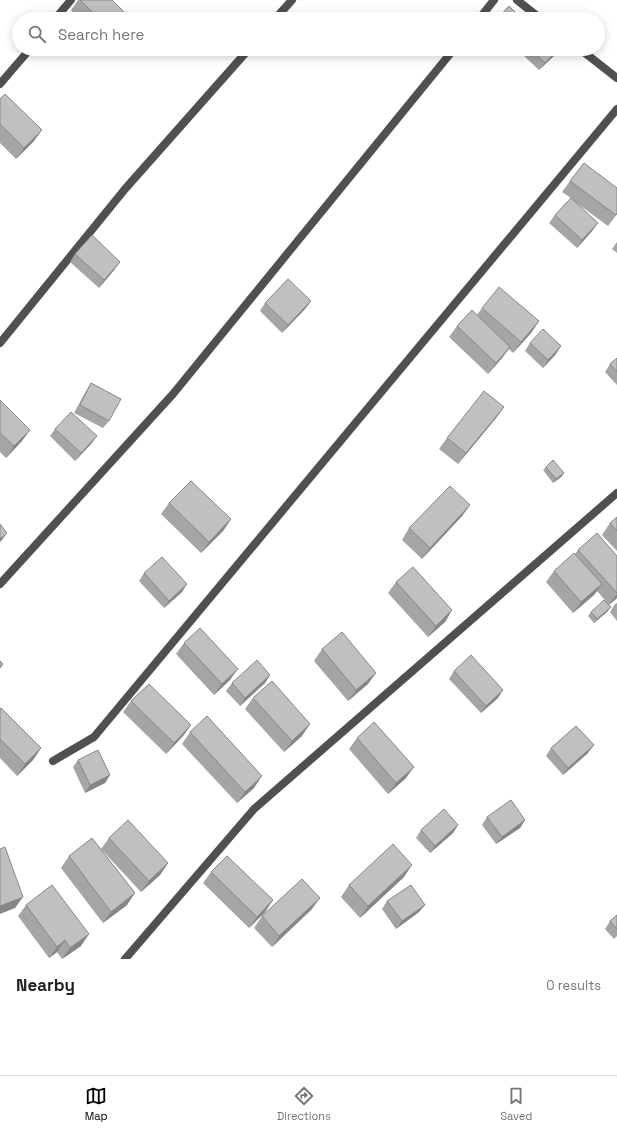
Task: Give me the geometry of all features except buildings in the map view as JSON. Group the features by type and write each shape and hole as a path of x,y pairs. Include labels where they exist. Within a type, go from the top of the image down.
{"street":[{"path":"61,12 71,0"},
{"path":"281,12 292,0"},
{"path":"485,12 494,0"},
{"path":"517,0 532,12"},
{"path":"0,84 24,56"},
{"path":"0,343 125,189 243,56"},
{"path":"0,584 173,394 448,56"},
{"path":"589,56 617,78"},
{"path":"53,761 94,737 617,109"},
{"path":"125,959 254,809 616,494"}]}
